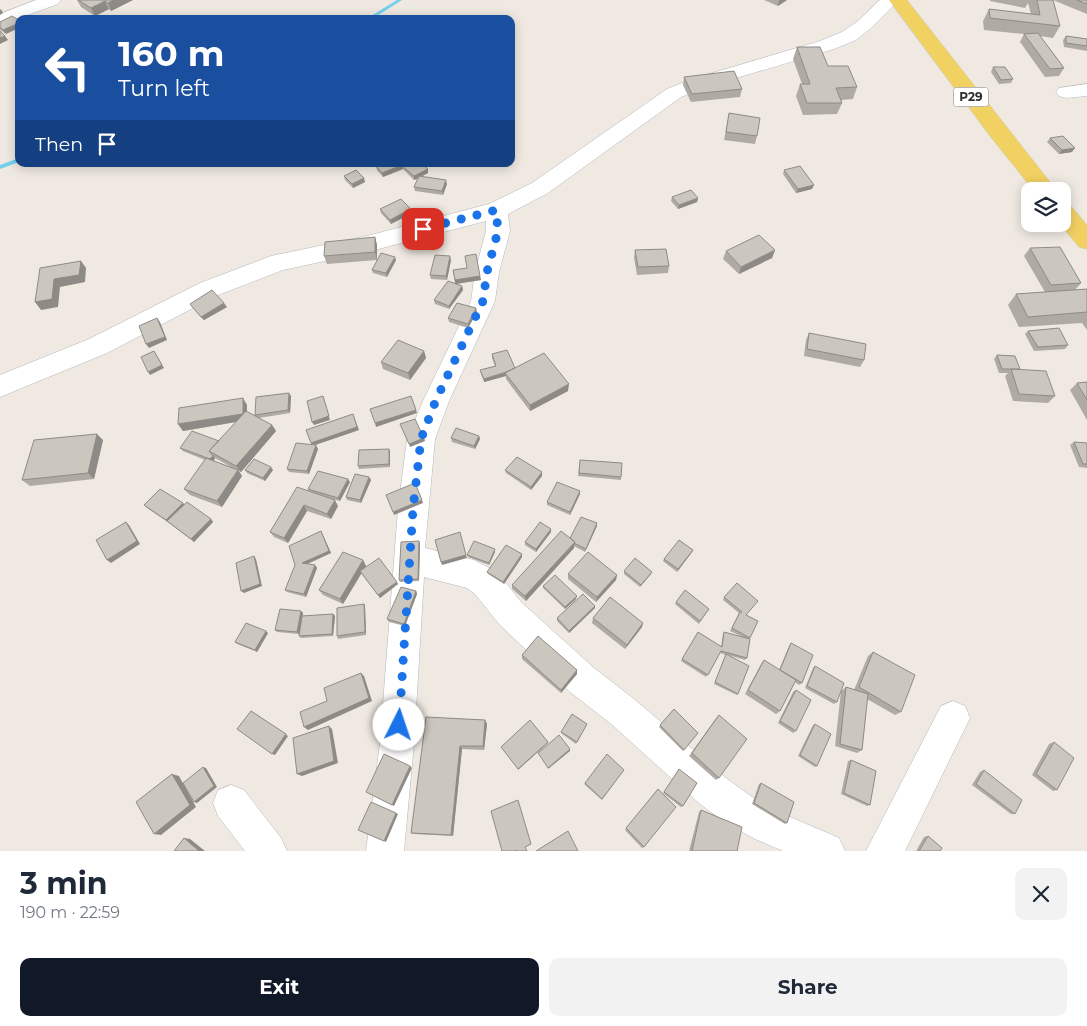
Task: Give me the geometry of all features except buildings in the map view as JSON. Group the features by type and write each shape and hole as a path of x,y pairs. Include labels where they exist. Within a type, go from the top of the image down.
{"main road":[{"name":"P29","path":"898,0 997,131 1039,182"},
{"path":"1071,222 1087,241"}],"street":[{"path":"0,20 52,0"},
{"path":"0,386 98,346 210,288 279,262 368,244 496,210 540,188 674,94 699,83 827,45 849,36 864,25 890,0"},
{"path":"1066,92 1087,90"},
{"path":"385,851 398,743 410,559 421,439 436,400 483,301 487,272 498,231 496,210"},
{"path":"410,559 474,575 486,583 510,613 582,680 622,711 713,791 739,810 768,826 826,851"},
{"path":"885,851 953,718"},
{"path":"231,803 268,851"}],"waterway":[{"path":"375,15 400,0"},
{"path":"0,167 15,161"}],"route":[{"path":"399,725 413,509 421,439 436,400 483,301 487,272 498,231 496,210 423,229"}]}
